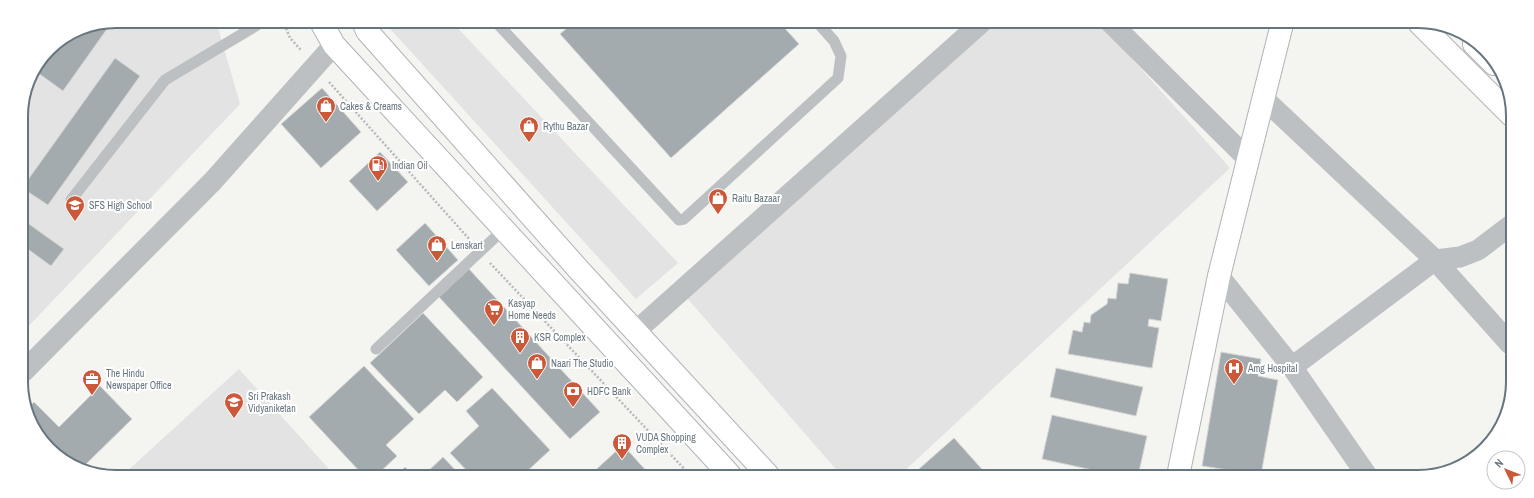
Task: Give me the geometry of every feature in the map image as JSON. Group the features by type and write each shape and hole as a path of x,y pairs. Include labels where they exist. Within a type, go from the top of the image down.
{"main road":[{"path":"324,28 334,45 725,470"},
{"path":"366,28 636,331 763,470"},
{"path":"1179,470 1219,276 1281,28"},
{"path":"1425,29 1505,109"}],"street":[{"path":"636,331 975,28"},
{"path":"1115,28 1248,159"},
{"path":"28,367 213,181 334,45"},
{"path":"1263,98 1434,260 1506,340"},
{"path":"1292,367 1434,260 1460,258 1478,250 1506,229"},
{"path":"1219,276 1292,367 1363,470"}],"lane":[{"path":"71,200 166,80 252,28"},
{"path":"502,28 679,220 684,219 838,78 841,56 834,41 822,28"},
{"path":"376,349 504,229"}],"shaded area":[{"name":"SFS High School","path":"111,28 218,28 240,104 28,327 28,111 35,83 43,67 50,58 72,40 99,30"},
{"name":"Rythu Bazar","path":"389,28 458,28 678,263 636,299"},
{"path":"984,28 1104,28 1230,168 905,470 837,470 687,298"},
{"name":"Sri Prakash Vidyaniketan","path":"239,369 329,469 328,470 128,470"}],"building":[{"path":"567,28 785,28 799,44 671,158 560,34"},
{"path":"107,29 63,91 39,74 43,67 58,50 72,40 88,33"},
{"path":"115,58 140,76 48,205 28,192 28,180"},
{"path":"322,88 361,132 321,168 281,124"},
{"path":"380,152 408,182 377,211 349,181"},
{"path":"28,223 64,249 51,266 29,250 28,251"},
{"path":"425,223 458,260 429,286 396,250"},
{"name":"KSR Complex","path":"469,269 600,412 570,439 439,297"},
{"path":"1130,273 1168,279 1161,321 1149,319 1148,326 1159,328 1152,368 1068,354 1073,330 1082,332 1084,322 1090,323 1091,315 1107,304 1108,298 1116,299 1118,283 1128,284"},
{"path":"423,313 483,377 457,402 445,390 419,414 370,363"},
{"path":"1221,352 1261,359 1258,376 1278,380 1262,470 1228,470 1202,466"},
{"path":"364,366 414,419 386,445 397,456 382,470 358,470 309,417"},
{"path":"1056,368 1143,387 1136,416 1050,397"},
{"path":"100,386 132,419 86,464 72,458 54,444 40,426 31,405 34,402 59,427"},
{"path":"492,388 550,450 528,470 466,470 450,453 479,426 466,411"},
{"path":"1052,415 1147,436 1139,470 1092,470 1042,459"},
{"path":"954,438 983,470 918,470"},
{"name":"VUDA Shopping Complex","path":"623,445 646,470 596,470"},
{"path":"443,457 455,470 429,470"}],"place":[{"name":"Cakes & Creams","path":"326,123"},
{"name":"Rythu Bazar","path":"529,143"},
{"name":"Indian Oil","path":"378,182"},
{"name":"Raitu Bazaar","path":"718,215"},
{"name":"SFS High School","path":"75,222"},
{"name":"Lenskart","path":"437,262"},
{"name":"Kasyap Home Needs","path":"494,326"},
{"name":"KSR Complex","path":"520,354"},
{"name":"Naari The Studio","path":"537,380"},
{"name":"Amg Hospital","path":"1234,385"},
{"name":"The Hindu Newspaper Office","path":"92,396"},
{"name":"HDFC Bank","path":"573,408"},
{"name":"Sri Prakash Vidyaniketan","path":"234,419"},
{"name":"VUDA Shopping Complex","path":"622,460"}]}
